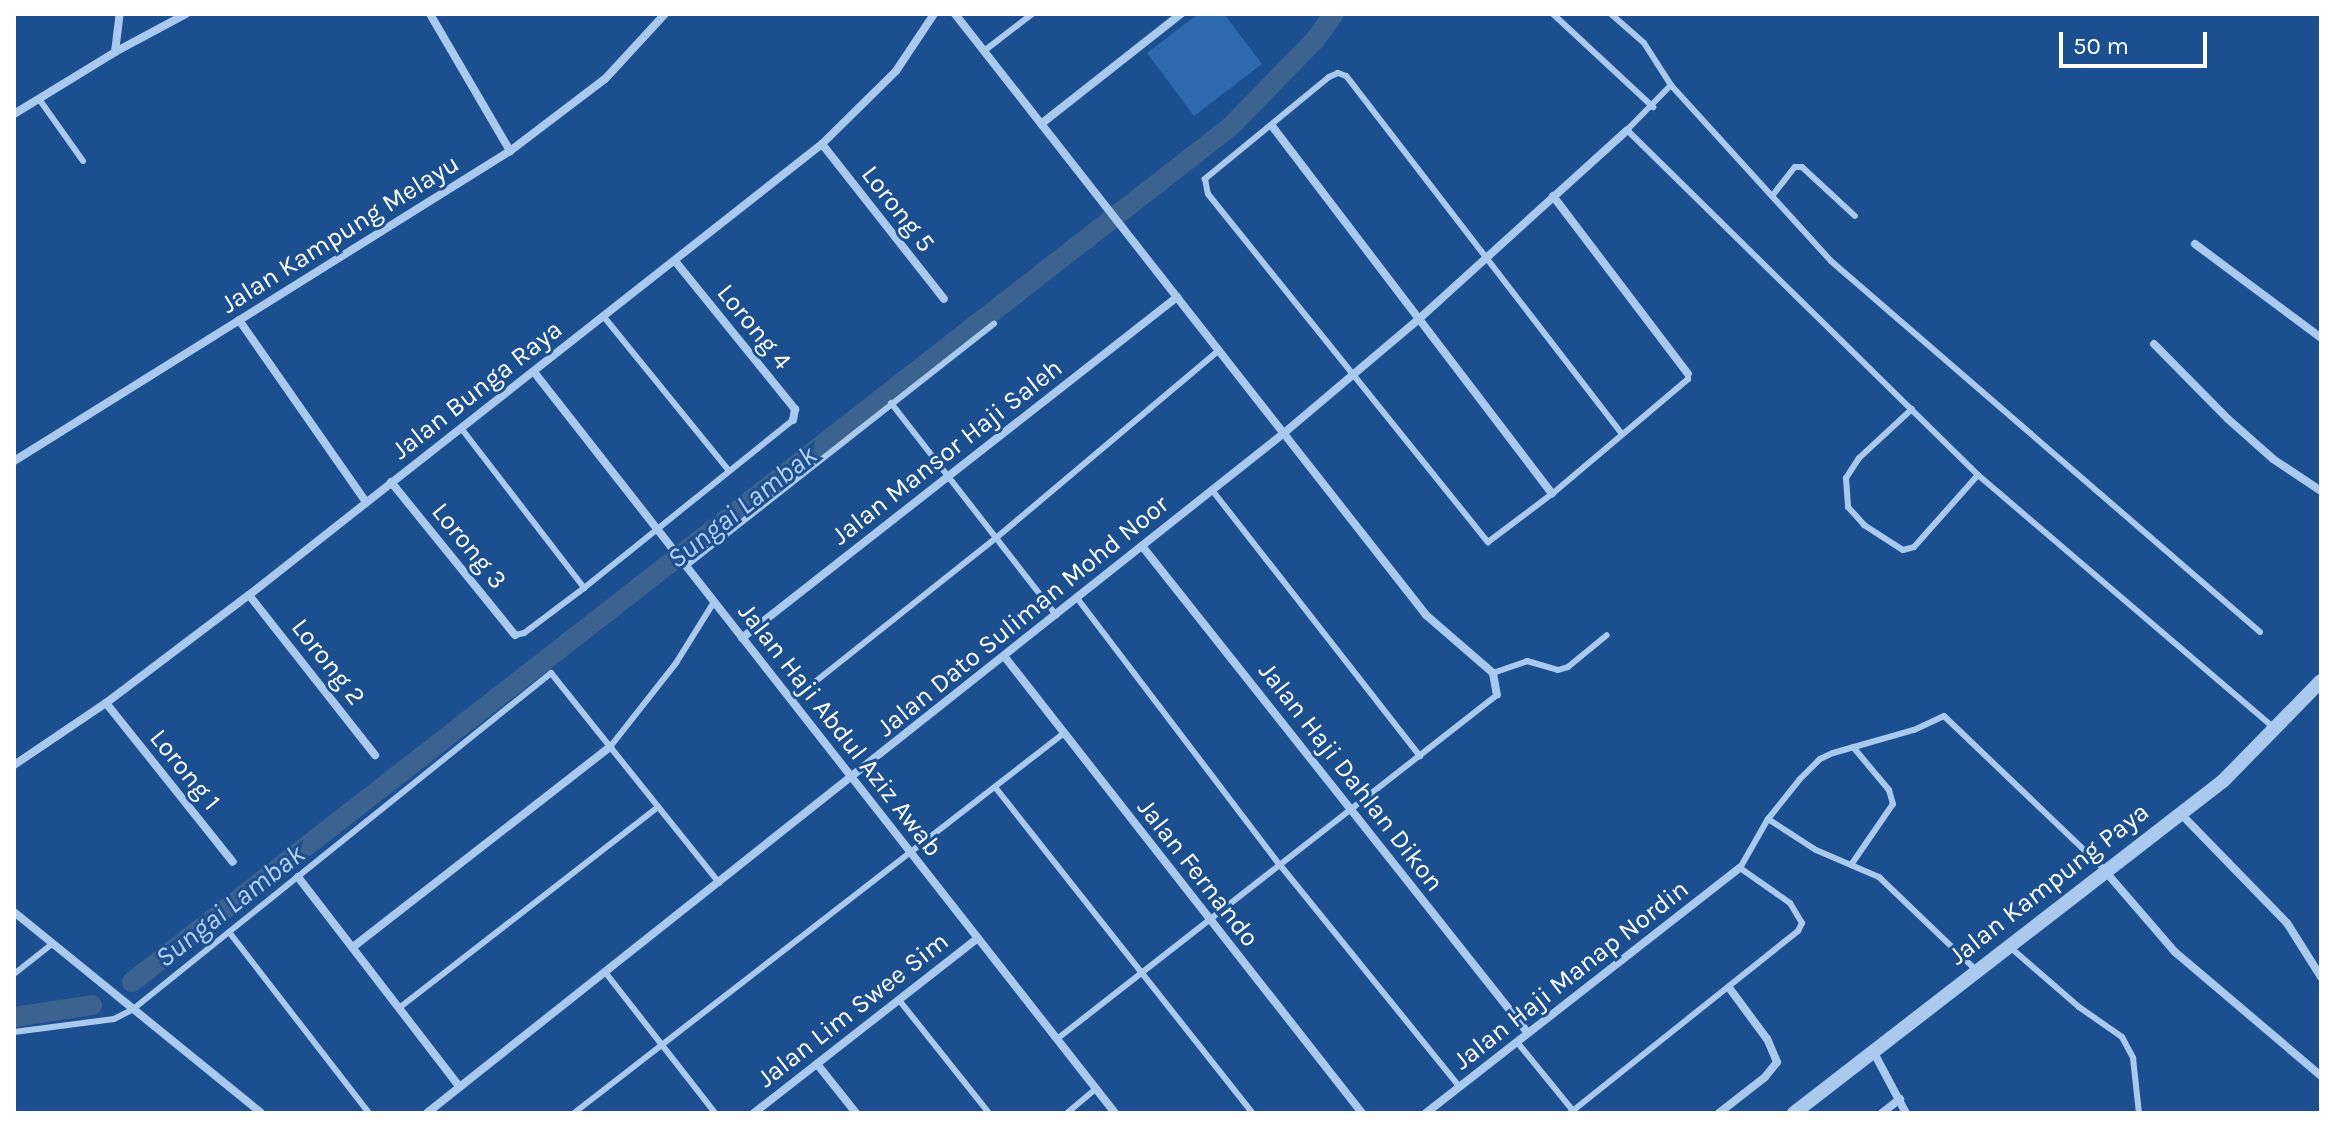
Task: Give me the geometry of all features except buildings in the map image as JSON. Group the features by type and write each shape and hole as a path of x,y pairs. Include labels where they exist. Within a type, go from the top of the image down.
{"street":[{"path":"115,52 120,14"},
{"path":"14,114 115,52 186,14"},
{"path":"430,14 510,151"},
{"name":"Jalan Kampung Melayu","path":"14,461 510,151 605,79 665,14"},
{"name":"Jalan Bunga Raya","path":"14,765 106,703 249,595 822,144 896,71 934,14"},
{"path":"955,14 1426,615 1493,673 1497,695"},
{"path":"1041,124 1181,14"},
{"path":"1272,126 1552,494"},
{"name":"Jalan Dato Suliman Mohd Noor","path":"427,1113 1284,433 1420,318 1627,130"},
{"name":"Lorong 5","path":"822,144 944,299"},
{"path":"1553,196 1688,374"},
{"path":"2195,244 2321,338"},
{"name":"Lorong 4","path":"675,261 795,409 793,420"},
{"name":"Jalan Mansor Haji Saleh","path":"742,638 1177,297"},
{"path":"239,320 366,502"},
{"path":"2154,344 2273,459 2321,491"},
{"name":"Jalan Haji Abdul Aziz Awab","path":"534,372 1115,1113"},
{"name":"Lorong 3","path":"391,482 515,635"},
{"name":"Jalan Haji Dahlan Dikon","path":"1142,546 1528,1033"},
{"name":"Lorong 2","path":"249,595 375,755"},
{"name":"Jalan Fernando","path":"1004,656 1362,1113"},
{"name":"Jalan Kampung Paya","path":"1794,1113 2223,781 2321,681"},
{"name":"Lorong 1","path":"106,703 233,862"},
{"path":"353,947 610,747"},
{"path":"2180,813 2287,923 2321,977"},
{"name":"Jalan Haji Manap Nordin","path":"1426,1113 1740,868"},
{"path":"2105,870 2175,952 2321,1076"},
{"path":"298,877 460,1087"},
{"path":"14,912 261,1113"},
{"name":"Jalan Lim Swee Sim","path":"754,1113 978,938"},
{"path":"1719,1113 1765,1077 1777,1062 1767,1039 1730,989"},
{"path":"1873,1051 1906,1113"},
{"path":"817,1064 856,1113"},
{"path":"1882,1113 1900,1099"}],"lane":[{"path":"984,51 1032,14"},
{"path":"1553,14 1653,107"},
{"path":"1611,14 1644,43 1671,85 1831,261 2260,632"},
{"path":"1622,434 1346,76 1338,73 1329,77 1205,179 1205,187 1483,540 1494,541 1688,379 1688,374"},
{"path":"1671,85 1653,107 1627,130 1978,475 2276,729"},
{"path":"39,99 83,161"},
{"path":"1772,196 1795,167 1802,167 1855,216"},
{"path":"604,317 729,471"},
{"path":"684,564 994,324"},
{"path":"791,701 996,538 1219,350"},
{"path":"891,403 1056,615"},
{"path":"1912,409 1859,458 1846,478 1848,507 1864,525 1903,550 1914,547 1978,475"},
{"path":"515,635 524,633 584,588 793,420"},
{"path":"461,428 584,588"},
{"path":"1212,490 1420,756"},
{"path":"1077,598 1280,865 1460,1087"},
{"path":"610,747 676,663 714,602"},
{"path":"1493,673 1527,661 1558,670 1568,667 1607,635"},
{"path":"14,1032 114,1019 132,1010 551,673 719,883"},
{"path":"1057,1039 1497,695"},
{"path":"1517,1042 1573,1112 1730,989 1798,931 1802,923 1790,903 1740,868 1768,819 1820,759 1914,730 1944,716 2105,870"},
{"path":"574,1113 1064,733"},
{"path":"1851,865 1893,804 1889,790 1853,747"},
{"path":"995,787 1252,1113"},
{"path":"399,1008 658,807"},
{"path":"1768,819 1816,850 1879,877 1977,971"},
{"path":"229,932 369,1113"},
{"path":"14,974 52,944"},
{"path":"2008,946 2079,1007 2122,1037 2133,1058 2139,1113"},
{"path":"605,972 715,1113"},
{"path":"899,1000 989,1113"},
{"path":"1067,1113 1096,1089"}],"shaded area":[{"path":"1198,14 1224,14 1262,64 1194,116 1147,53"}],"waterway":[{"name":"Sungai Lambak","path":"132,982 1231,126 1315,40 1334,14"},
{"name":"Sungai Lambak","path":"14,1017 92,1005"}]}
